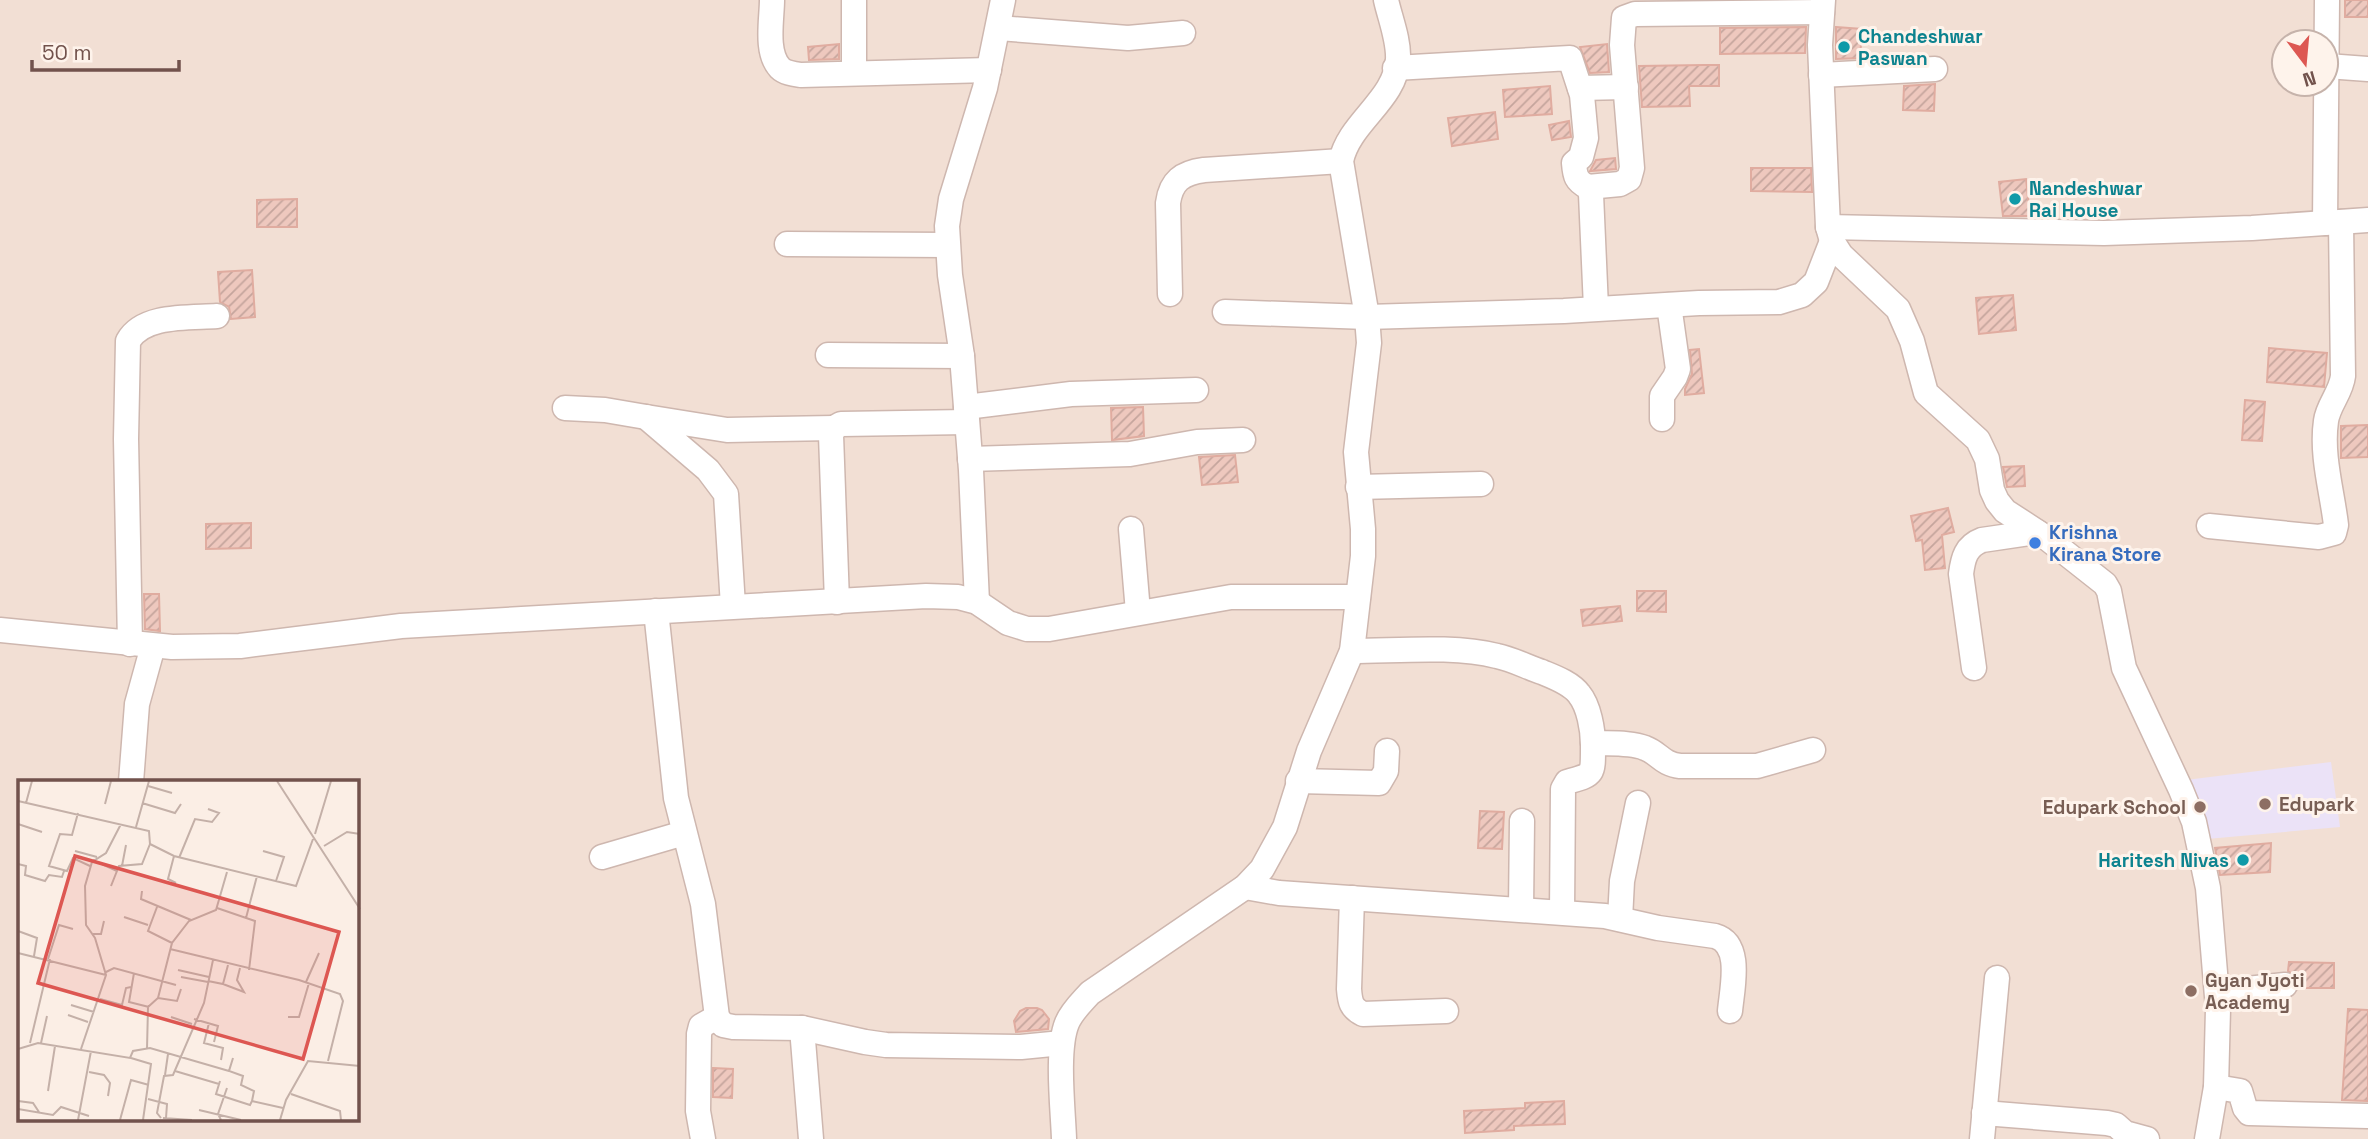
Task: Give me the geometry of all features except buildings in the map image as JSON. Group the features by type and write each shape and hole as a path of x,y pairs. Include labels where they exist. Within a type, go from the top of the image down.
{"street":[{"path":"772,0 773,57 780,68 788,73 801,75 989,70"},
{"path":"854,0 854,73"},
{"path":"977,603 962,356 947,245 951,198 989,70 1003,0"},
{"path":"1064,1139 1062,1043 1067,1024 1077,1007 1090,993 1245,887 1262,869 1285,827 1317,729 1352,651 1363,556 1356,452 1368,361 1367,317 1341,161 1348,141 1384,94 1398,59 1386,0"},
{"path":"2328,0 2328,28"},
{"path":"1225,312 1367,317 1779,302 1802,295 1816,282 1830,234 1821,75 1822,6 1635,14 1624,19 1622,29 1632,168 1629,180 1620,184 1588,187 1578,183 1575,177 1574,163 1581,157 1586,138 1580,88 1570,58 1395,68"},
{"path":"998,28 1128,38 1183,33"},
{"path":"2340,67 2368,69"},
{"path":"1821,75 1936,69"},
{"path":"1580,88 1626,87"},
{"path":"2209,526 2319,537 2334,533 2336,525 2326,458 2326,420 2329,409 2338,396 2343,376 2328,98"},
{"path":"1170,294 1168,203 1170,189 1178,178 1188,172 1204,170 1341,161"},
{"path":"1588,187 1591,194 1596,309"},
{"path":"1830,234 2104,233 2368,220"},
{"path":"1830,234 1842,255 1898,309 1912,341 1926,393 1978,440 1987,459 1997,501 2005,511 2105,584 2109,591 2124,668 2194,822 2208,888 2218,992 2216,1087 2207,1139"},
{"path":"787,244 947,245"},
{"path":"1662,419 1662,396 1678,369 1669,304"},
{"path":"131,780 142,645 126,439 128,341 133,332 156,322 217,316"},
{"path":"828,355 962,356"},
{"path":"565,408 605,410 727,430 834,428 841,424 966,415 1071,394 1196,390"},
{"path":"646,417 708,470 726,494 733,606"},
{"path":"834,428 831,435 837,602"},
{"path":"970,459 1130,454 1197,442 1243,440"},
{"path":"1358,487 1481,484"},
{"path":"1130,529 1138,612"},
{"path":"1974,668 1961,574 1963,558 1968,549 1982,540 2037,533"},
{"path":"0,630 142,645 240,646 401,626 926,596 958,597 977,603 1008,622 1027,629 1072,626 1231,597 1358,597"},
{"path":"656,611 676,798 703,904 717,1017 723,1025 802,1028 886,1045 1021,1047 1062,1043"},
{"path":"1352,651 1468,651 1497,656 1555,677 1579,694 1586,710 1593,743 1592,765 1590,774 1567,782 1563,789 1562,912"},
{"path":"1593,743 1640,746 1649,749 1664,761 1680,766 1757,766 1813,750"},
{"path":"1298,781 1379,783 1386,771 1387,751"},
{"path":"1620,919 1622,881 1638,803"},
{"path":"1521,909 1522,821"},
{"path":"603,857 684,833"},
{"path":"1245,887 1279,893 1562,912 1620,919 1658,929 1724,938 1730,945 1732,954 1730,1011"},
{"path":"1352,898 1349,989 1350,1002 1354,1009 1363,1014 1446,1011"},
{"path":"1982,1139 1997,978"},
{"path":"2218,992 2285,985"},
{"path":"703,1139 698,1111 699,1034 701,1026 717,1017"},
{"path":"802,1028 811,1139"},
{"path":"2216,1087 2240,1091 2249,1113 2368,1115"},
{"path":"1984,1113 2107,1123 2116,1125 2133,1137 2147,1139"}],"shaded area":[{"path":"0,0 2368,0 2368,1139 0,1139"},
{"name":"Edupark","path":"2331,762 2340,827 2207,839 2186,780"}],"place":[{"name":"Chandeshwar Paswan","path":"1844,47"},
{"name":"Nandeshwar Rai House","path":"2015,199"},
{"name":"Krishna Kirana Store","path":"2035,543"},
{"name":"Edupark","path":"2265,804"},
{"name":"Edupark School","path":"2200,807"},
{"name":"Haritesh Nivas","path":"2243,860"},
{"name":"Gyan Jyoti Academy","path":"2191,991"}]}
